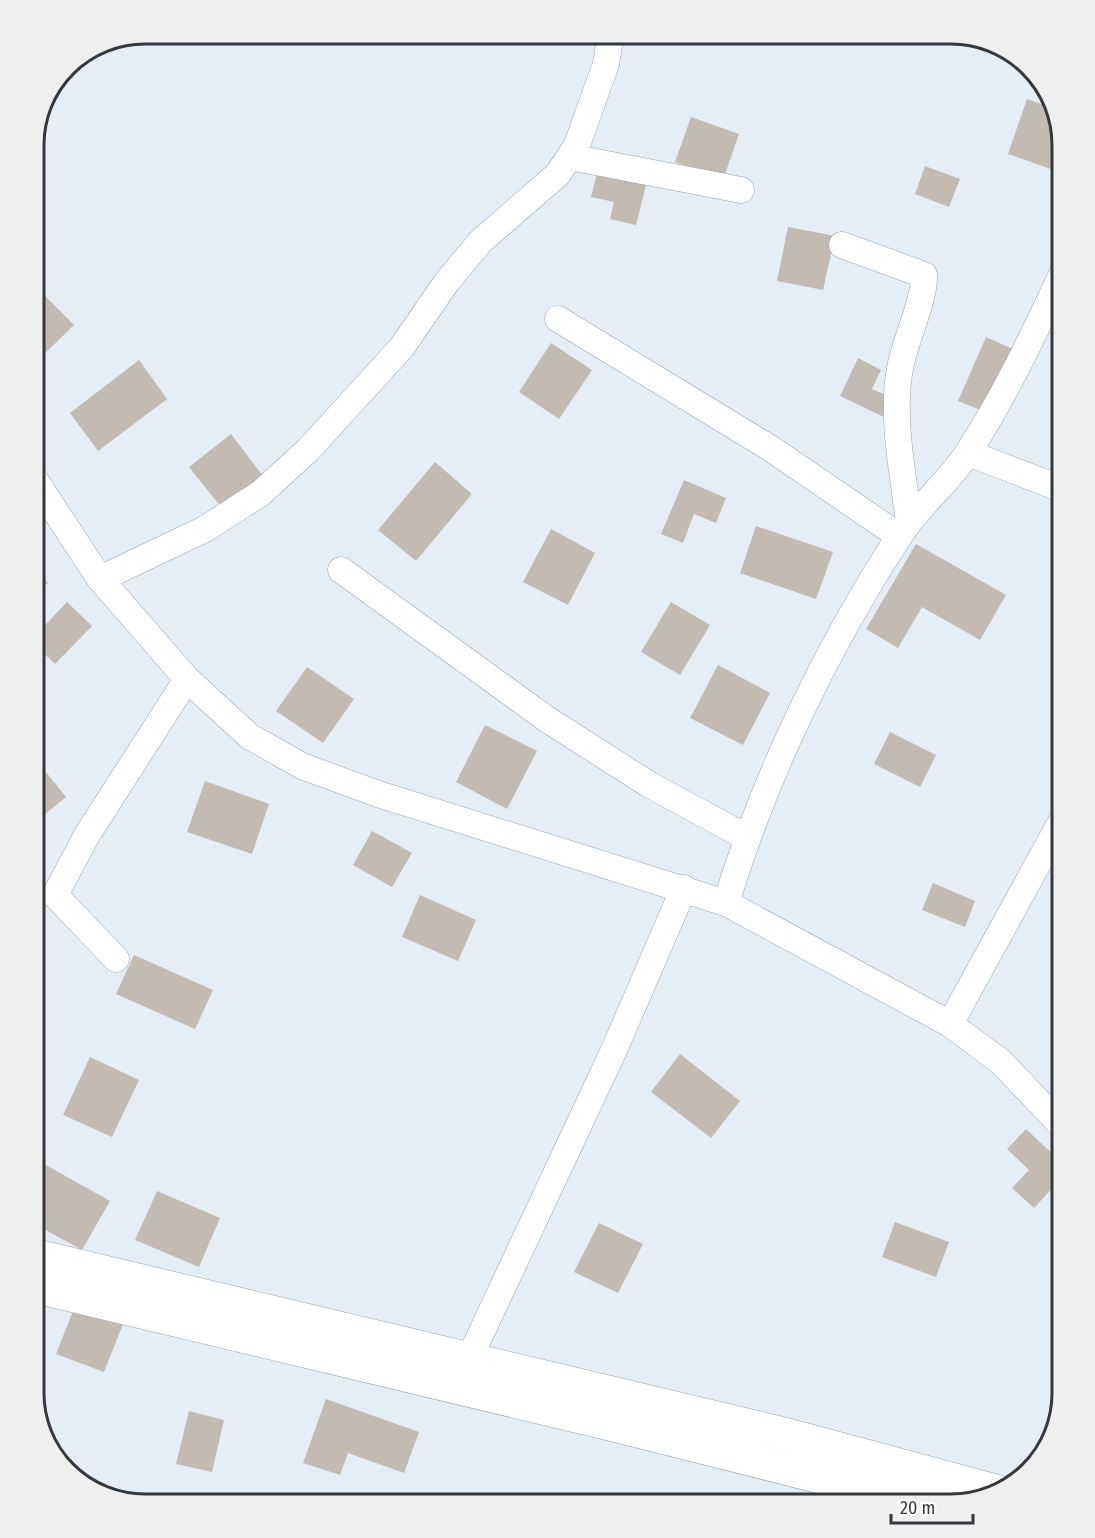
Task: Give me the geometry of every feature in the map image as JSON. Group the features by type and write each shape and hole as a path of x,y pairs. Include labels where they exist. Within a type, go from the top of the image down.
{"main road":[{"path":"44,1258 772,1432 985,1488"},
{"path":"44,1289 640,1431 888,1494"}],"street":[{"path":"100,579 205,529 261,493 308,450 402,346 446,283 480,242 530,201 558,174 577,145 606,64 609,44"},
{"path":"570,157 741,189"},
{"path":"842,245 924,275 922,296 905,340 898,390 904,529"},
{"path":"726,903 746,837 832,647 904,529 968,453 1032,339 1052,296"},
{"path":"558,319 904,529"},
{"path":"968,453 1052,485"},
{"path":"44,515 187,679 249,736 302,766 378,794 726,903 950,1024 1001,1062 1052,1116"},
{"path":"341,570 548,720 650,785 746,837"},
{"path":"116,960 55,895 87,835 187,679"},
{"path":"950,1024 1052,838"},
{"path":"469,1359 614,1050 684,888"}],"building":[{"path":"1027,99 1043,105 1051,131 1052,169 1008,154"},
{"path":"691,117 739,134 723,180 675,162"},
{"path":"925,166 960,179 949,207 915,194"},
{"path":"598,169 647,181 636,225 610,219 614,202 591,197"},
{"path":"788,227 835,236 823,290 777,281"},
{"path":"44,295 74,325 44,354"},
{"path":"986,337 1015,350 988,413 958,401"},
{"path":"551,343 592,370 559,419 519,392"},
{"path":"858,358 881,370 872,389 897,400 888,419 840,396"},
{"path":"139,360 167,399 98,451 70,413"},
{"path":"231,434 266,480 225,512 189,467"},
{"path":"435,462 472,494 416,561 378,530"},
{"path":"684,480 726,498 716,523 694,514 683,543 661,534"},
{"path":"756,526 833,552 816,599 740,573"},
{"path":"551,529 595,553 568,605 523,582"},
{"path":"916,544 1006,595 980,640 922,607 898,648 866,629"},
{"path":"67,602 92,626 55,664 44,654 44,626"},
{"path":"671,602 710,625 680,675 641,652"},
{"path":"718,665 770,693 743,745 690,718"},
{"path":"307,667 354,699 323,743 276,711"},
{"path":"485,725 537,751 507,809 456,782"},
{"path":"890,732 936,755 920,787 874,764"},
{"path":"44,770 66,797 44,815"},
{"path":"205,781 269,804 252,854 187,832"},
{"path":"372,831 412,853 392,887 353,865"},
{"path":"933,883 975,901 965,927 922,910"},
{"path":"420,895 476,920 458,961 402,937"},
{"path":"134,955 213,990 195,1029 116,994"},
{"path":"680,1054 740,1101 711,1138 651,1092"},
{"path":"90,1057 139,1080 112,1137 63,1115"},
{"path":"1026,1129 1052,1154 1052,1189 1034,1208 1012,1188 1029,1170 1007,1149"},
{"path":"44,1164 110,1201 82,1250 44,1229"},
{"path":"157,1191 220,1218 199,1267 135,1240"},
{"path":"895,1222 949,1242 936,1277 882,1257"},
{"path":"599,1223 643,1244 618,1293 574,1272"},
{"path":"77,1301 125,1319 104,1372 56,1354"},
{"path":"326,1399 419,1432 404,1473 348,1453 340,1475 303,1463"},
{"path":"189,1411 224,1420 212,1472 176,1464"}]}
